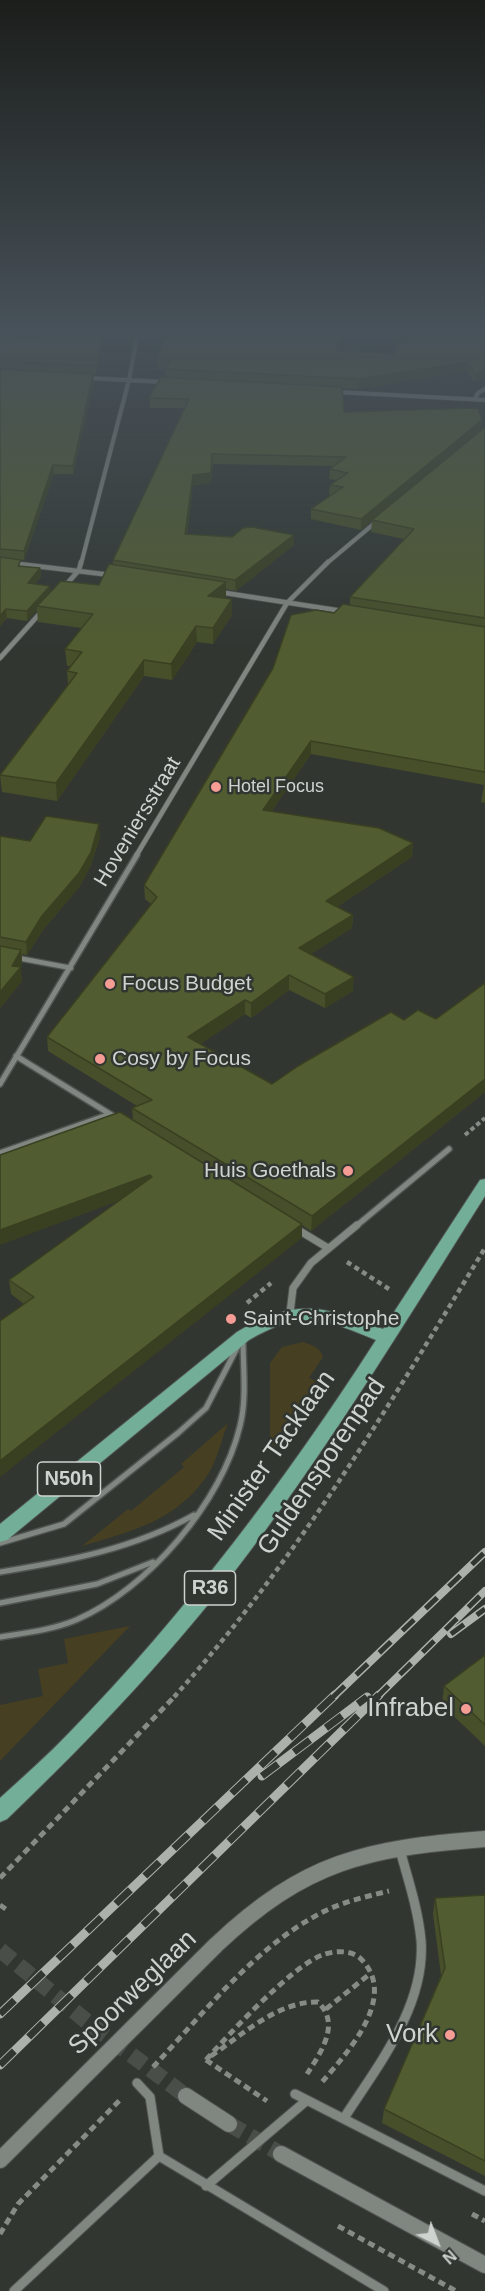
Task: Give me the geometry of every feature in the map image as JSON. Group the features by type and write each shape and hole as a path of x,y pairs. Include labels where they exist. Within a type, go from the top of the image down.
{"main road":[{"name":"Minister Tacklaan","path":"0,1812 76,1740 201,1599 251,1536 331,1422 485,1184"},
{"name":"N50h","path":"0,1535 243,1336 264,1323 290,1313 322,1313 386,1337"}],"street":[{"path":"63,588 79,570 113,439"},
{"name":"Hoveniersstraat","path":"0,1084 287,603 315,573 380,519"},
{"path":"0,562 114,576"},
{"path":"218,592 346,611"},
{"path":"0,658 48,605"},
{"path":"16,1056 130,1126"},
{"path":"0,1153 110,1114"},
{"path":"290,1313 290,1298 298,1278 328,1248 449,1149"},
{"path":"287,1222 328,1248"},
{"name":"Spoorweglaan","path":"0,2160 248,1917 279,1892 312,1873 356,1858 400,1849 485,1839"},
{"path":"344,2118 400,2025 419,1977 421,1952 419,1923 400,1849"},
{"path":"137,2083 150,2097 159,2156 384,2291"},
{"path":"295,2094 485,2191"},
{"path":"186,2096 229,2124"},
{"path":"206,2186 306,2101"},
{"path":"281,2154 485,2265"},
{"path":"14,2291 159,2156"}],"lane":[{"path":"10,956 71,968"},
{"path":"0,1637 56,1627 83,1617 137,1580 160,1558 199,1512 232,1456 240,1425 243,1398 243,1336"},
{"path":"0,1542 64,1524 178,1433 206,1408 243,1336"},
{"path":"0,1572 132,1546 167,1532 199,1512"},
{"path":"0,1603 96,1586 130,1575 160,1558"}],"path":[{"path":"328,1248 380,1285 444,1313"},
{"name":"Guldensporenpad","path":"0,1878 63,1816 166,1705 290,1554 391,1400 485,1248"},
{"path":"0,2234 18,2205 267,1950 305,1921 328,1907 353,1898 409,1888"},
{"path":"0,1905 7,1910"},
{"path":"206,2060 248,2014 306,1965 321,1956 348,1952 362,1960 371,1973 374,1989 371,2013 340,2062 306,2101"},
{"path":"326,2009 371,1973"},
{"path":"206,2060 284,2008 312,2000 319,2001 326,2009 328,2032 309,2072"},
{"path":"206,2060 267,2101"},
{"path":"338,2226 456,2291"}],"shaded area":[{"path":"303,1342 316,1347 322,1354 323,1357 309,1378 318,1382 270,1454 270,1363 282,1347"},
{"path":"228,1423 210,1471 185,1501 170,1512 137,1529 82,1546 128,1509 131,1511 184,1467 181,1464"},
{"path":"130,1626 0,1761 0,1705 43,1696 38,1669 68,1663 64,1639"}],"building":[{"path":"0,439 79,439 73,466 53,465 24,551 0,549"},
{"path":"170,439 459,439 361,519 311,509 343,487 330,485 348,473 330,469 346,457 212,454 211,473 193,475 185,534 232,537 243,528 252,527 294,535 235,580 113,560"},
{"path":"471,439 485,439 485,618 350,597 414,529 372,520"},
{"path":"0,557 21,560 18,566 40,568 28,583 50,586 27,611 6,609 0,616"},
{"path":"109,564 226,582 208,596 232,599 213,628 196,626 171,664 144,660 56,783 0,775 77,673 67,671 82,652 65,649 93,614 37,606 61,581 99,585"},
{"path":"343,604 485,627 485,772 311,741 263,810 379,828 413,843 326,901 353,915 299,948 354,977 325,994 289,975 251,1003 245,1000 188,1037 272,1084 298,1066 391,1012 404,1020 418,1010 436,1019 485,983 485,1079 312,1216 132,1108 152,1100 47,1037 157,897 144,885 273,668 291,615 316,610 334,613"},
{"path":"46,816 99,824 91,852 79,873 42,916 26,942 0,937 0,836 30,841"},
{"path":"0,946 21,950 12,966 21,967 0,992"},
{"path":"120,1112 302,1224 0,1461 0,1321 34,1297 9,1280 152,1177 150,1175 0,1230 0,1155"},
{"path":"485,1655 485,1725 444,1686"},
{"path":"485,1895 485,2161 384,2109 445,1968 435,1898"}],"tunnel":[{"path":"0,1950 85,2020 186,2096"},
{"path":"229,2124 281,2154"}],"railway":[{"path":"333,1697 485,1552"},
{"path":"377,1697 485,1591"},
{"path":"451,1634 485,1609"},
{"path":"0,2014 335,1695"},
{"path":"0,2065 379,1695"},
{"path":"262,1776 367,1697"}],"place":[{"name":"Hotel Focus","path":"216,787"},
{"name":"Focus Budget","path":"110,984"},
{"name":"Cosy by Focus","path":"100,1059"},
{"name":"Huis Goethals","path":"348,1171"},
{"name":"Saint-Christophe","path":"231,1319"},
{"name":"Infrabel","path":"466,1709"},
{"name":"Vork","path":"450,2035"}]}
